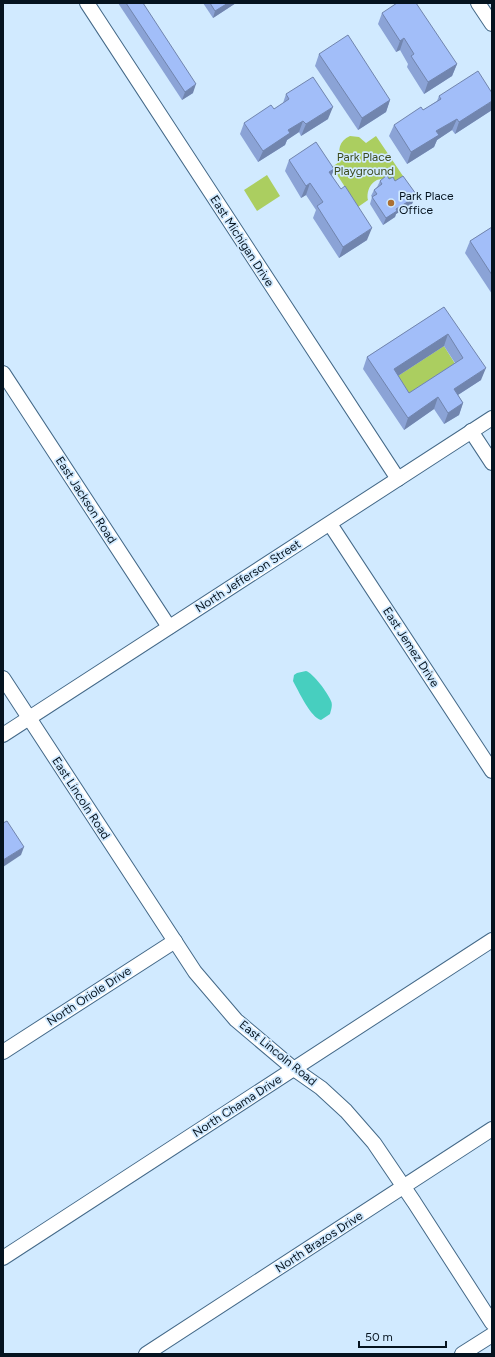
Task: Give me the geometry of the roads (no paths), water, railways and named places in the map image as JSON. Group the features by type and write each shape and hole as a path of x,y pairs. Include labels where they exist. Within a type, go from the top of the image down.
{"street":[{"name":"East Michigan Drive","path":"87,3 398,479"},
{"path":"478,3 492,24"},
{"name":"East Jackson Road","path":"3,373 169,627"},
{"name":"North Jefferson Street","path":"3,735 492,418"},
{"path":"471,431 492,463"},
{"name":"East Jemez Drive","path":"330,524 490,764"},
{"name":"East Lincoln Road","path":"3,678 194,972 236,1020 294,1069 321,1088 346,1111 374,1143 404,1186 492,1323"},
{"name":"North Chama Drive","path":"3,1258 492,940"},
{"name":"North Oriole Drive","path":"3,1052 174,941"},
{"name":"North Brazos Drive","path":"146,1354 492,1129"},
{"path":"462,1354 492,1334"}],"place":[{"name":"Park Place Office","path":"391,203"}],"park label":[{"name":"Park Place Playground","path":"364,164"}]}
